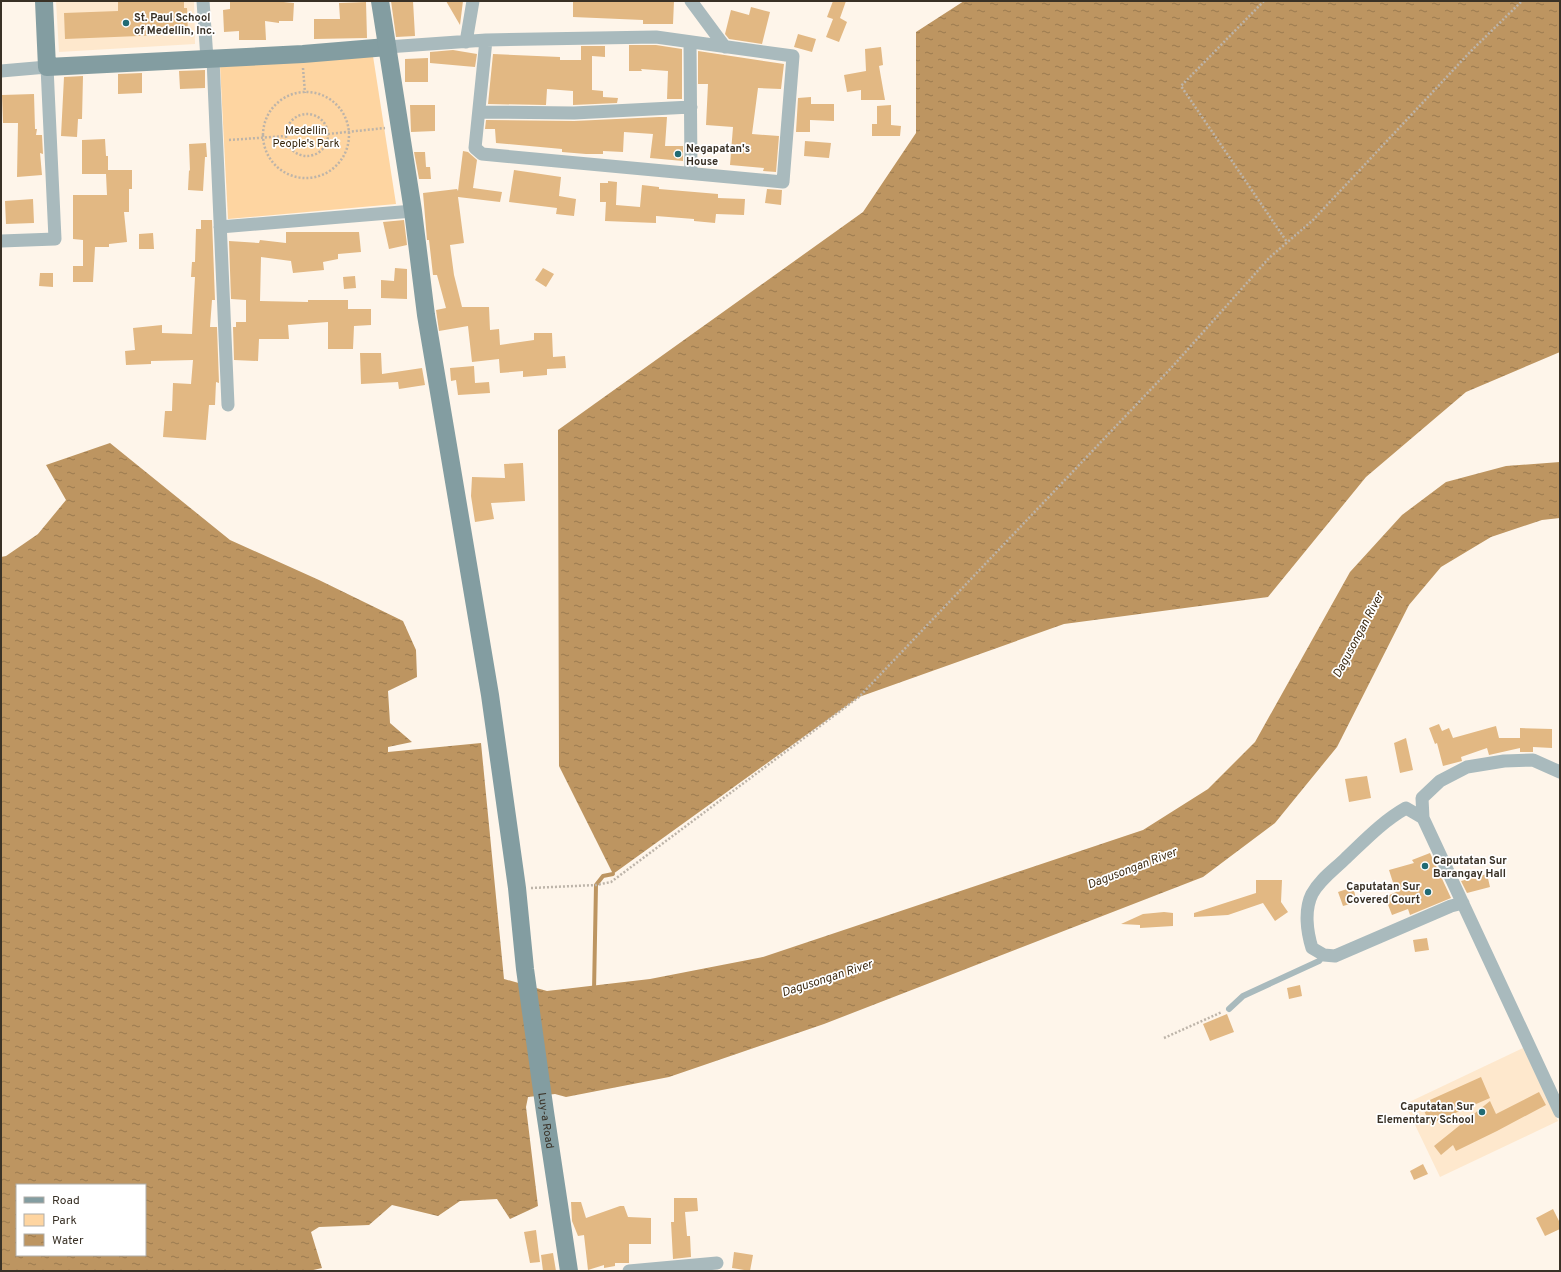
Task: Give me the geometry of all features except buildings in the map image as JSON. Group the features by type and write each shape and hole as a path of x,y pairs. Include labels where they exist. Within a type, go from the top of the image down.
{"main road":[{"name":"Luy-a Road","path":"380,1 413,211 426,315 490,695 517,888 525,969 569,1271"},
{"path":"42,2 47,68 302,54 387,47"}],"street":[{"path":"203,1 210,59 216,141 228,405"},
{"path":"466,42 473,1"},
{"path":"691,1 725,46"},
{"path":"387,47 486,40 656,38 793,56 783,182 482,154 475,148 486,40"},
{"path":"690,42 691,173"},
{"path":"1,71 47,68 55,239 1,241"},
{"path":"479,112 574,113 691,107"},
{"path":"220,227 413,211"},
{"path":"1464,903 1451,906 1335,956 1324,955 1312,948 1308,933 1308,912 1312,894 1329,873 1390,817 1422,798 1440,781 1466,767 1504,761 1533,760 1560,772"},
{"path":"1422,798 1423,818 1464,903 1560,1112"},
{"path":"1406,808 1423,818"},
{"path":"629,1271 717,1263"}],"lane":[{"path":"1229,1009 1244,996 1320,962 1324,955"}],"path":[{"path":"1264,1 1182,86 1287,242"},
{"path":"517,888 596,885 611,882 859,697 1173,366 1269,258 1312,220 1471,51 1522,1"},
{"path":"302,54 305,93"},
{"path":"305,93 321,95 335,103 345,116 350,132 348,148 340,163 326,174 310,178 293,176 278,168 268,154 263,138 264,124 270,112 279,102 291,95 305,93"},
{"path":"310,114 319,118 325,125 328,134 326,143 321,150 313,155 304,156 295,152 289,146 286,136 288,127 293,120 301,115 310,114"},
{"path":"328,134 399,127"},
{"path":"216,141 286,136"},
{"path":"1164,1038 1229,1009"}],"shaded area":[{"name":"St. Paul School of Medellin, Inc.","path":"56,1 194,1 195,44 59,52"},
{"name":"Caputatan Sur Elementary School","path":"1523,1048 1558,1121 1440,1177 1405,1104"}],"green space":[{"name":"Medellin People's Park","path":"373,56 396,204 228,219 220,65"}],"water":[{"path":"964,1 1560,1 1560,352 1466,392 1366,477 1268,597 1064,624 859,697 613,874 559,766 558,430 863,212 916,133 916,32"},
{"name":"Dagusongan River","path":"110,443 230,540 319,580 403,621 416,650 417,677 388,691 390,723 412,742 388,747 388,752 481,743 504,979 547,991 650,979 763,957 1143,830 1208,789 1255,742 1350,572 1402,515 1446,482 1506,466 1560,462 1560,518 1542,520 1491,537 1441,567 1409,605 1337,747 1275,823 1203,877 824,1024 669,1077 566,1097 555,1094 528,1097 526,1107 538,1206 510,1219 497,1199 460,1201 438,1216 392,1205 369,1225 319,1227 311,1232 322,1268 309,1271 1,1271 1,557 6,556 38,534 66,500 46,465"}],"waterway":[{"path":"594,991 596,885 603,876 613,874"}],"place":[{"name":"St. Paul School of Medellin, Inc.","path":"126,23"},
{"name":"Negapatan's House","path":"678,154"},
{"name":"Caputatan Sur Barangay Hall","path":"1425,866"},
{"name":"Caputatan Sur Covered Court","path":"1428,892"},
{"name":"Caputatan Sur Elementary School","path":"1482,1112"}]}
